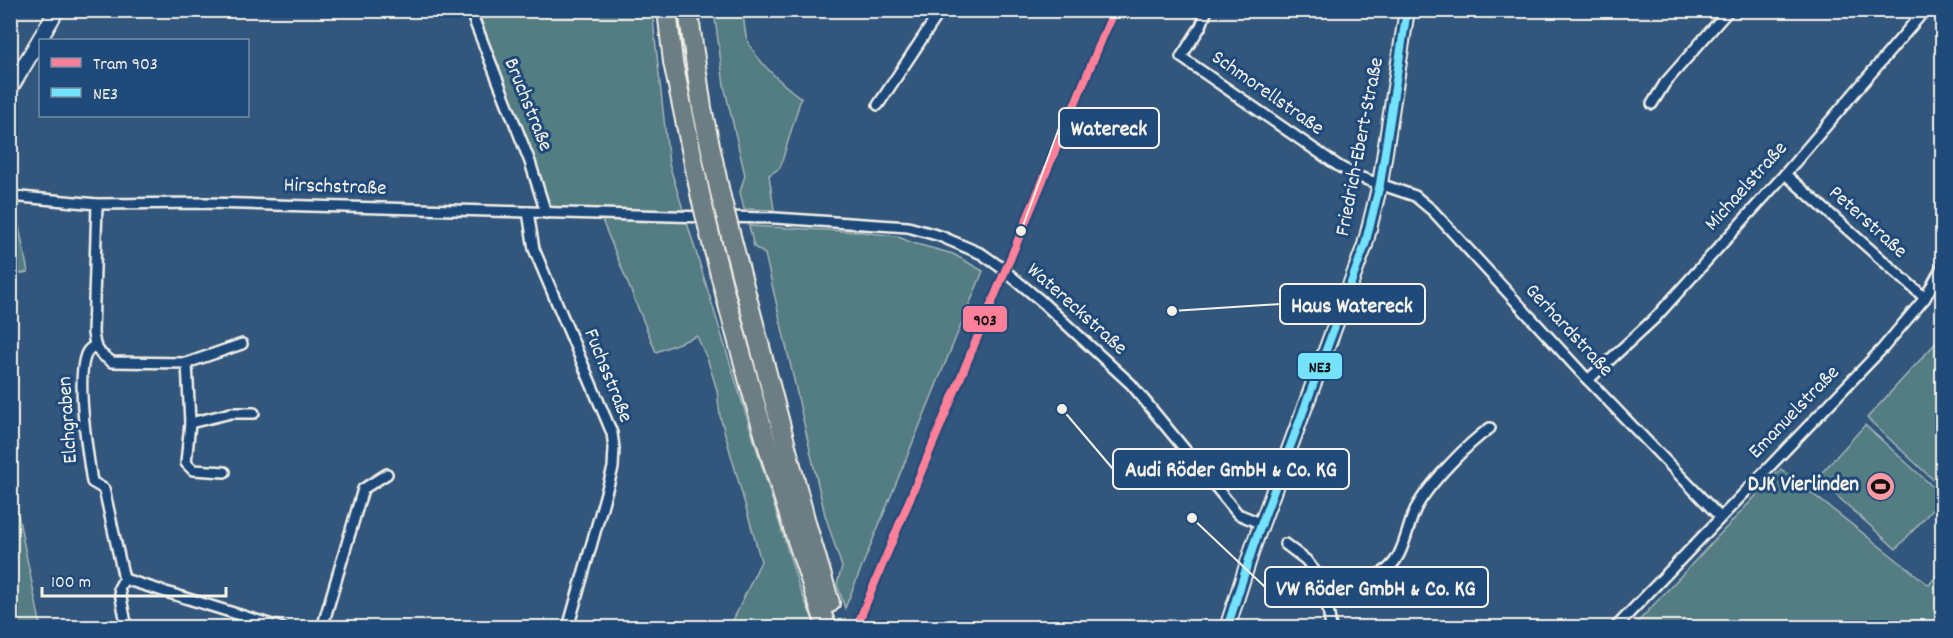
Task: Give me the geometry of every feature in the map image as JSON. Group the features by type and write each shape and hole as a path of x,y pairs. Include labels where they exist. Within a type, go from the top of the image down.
{"highway":[{"path":"668,10 674,62 701,198 745,373 792,530 834,627"},
{"path":"688,10 702,108 721,197 834,627"}],"main road":[{"path":"40,39 57,10"},
{"name":"Friedrich-Ebert-Straße","path":"1227,627 1262,524 1365,245 1380,184 1407,10"},
{"path":"10,89 39,40"}],"street":[{"name":"Bruchstraße","path":"470,10 530,162 546,213"},
{"path":"878,105 941,10"},
{"name":"Schmorellstraße","path":"1207,10 1201,26 1181,57 1340,167 1380,184"},
{"path":"1652,104 1665,83 1729,10"},
{"name":"Michaelstraße","path":"1588,380 1655,318 1785,174 1925,10"},
{"name":"Peterstraße","path":"1785,174 1925,298"},
{"name":"Gerhardstraße","path":"1380,184 1414,196 1433,211 1588,380 1720,517"},
{"name":"Hirschstraße","path":"10,196 96,204 206,203 662,217"},
{"name":"Elchgraben","path":"96,204 93,333 95,345 88,351 84,365 83,423 92,482 104,489 124,579"},
{"name":"Fuchsstraße","path":"528,212 534,249 612,433 614,448 613,468 568,627"},
{"name":"Watereckstraße","path":"662,217 775,218 908,227 940,236 976,251 999,266 1040,300 1131,384 1238,514 1262,524"},
{"name":"Emanuelstraße","path":"1615,627 1883,348 1925,298 1942,267"},
{"path":"95,345 101,354 112,362 188,363 242,344"},
{"path":"188,363 190,423 186,463 193,470 225,472"},
{"path":"190,423 231,413 254,413"},
{"path":"1324,583 1384,572 1394,562 1416,508 1433,485 1476,438 1490,428"},
{"path":"322,627 363,489 387,474"},
{"path":"1285,544 1306,560 1324,583 1331,627"},
{"path":"127,627 119,588 124,579 282,627"}],"green space":[{"path":"478,11 652,11 669,164 799,587 816,627 730,627 761,561 720,416 717,390 708,361 697,336 656,352 602,220 553,217"},
{"path":"714,11 743,11 747,39 756,55 778,79 801,98 780,168 769,175 774,210 744,209 740,192 745,175 724,85"},
{"path":"17,217 28,272 11,276 11,218"},
{"path":"749,226 896,236 953,254 983,271 845,608 837,584 842,567 825,515 765,254 754,247"},
{"name":"DJK Vierlinden","path":"1942,336 1942,488 1867,418"},
{"name":"DJK Vierlinden","path":"1865,425 1942,495 1942,499 1896,549 1817,478"},
{"path":"1781,469 1929,585 1942,569 1942,627 1633,627"},
{"path":"11,481 41,627 11,627"}],"tram line":[{"name":"903","path":"856,628 1114,10"}],"transit line":[{"name":"NE3","path":"1227,628 1254,544 1365,245 1380,184 1407,10"}],"place":[{"name":"Watereck","path":"1021,231"},
{"name":"Haus Watereck","path":"1172,311"},
{"name":"Audi Röder GmbH & Co. KG","path":"1062,409"},
{"name":"DJK Vierlinden","path":"1880,486"},
{"name":"VW Röder GmbH & Co. KG","path":"1192,518"}]}
